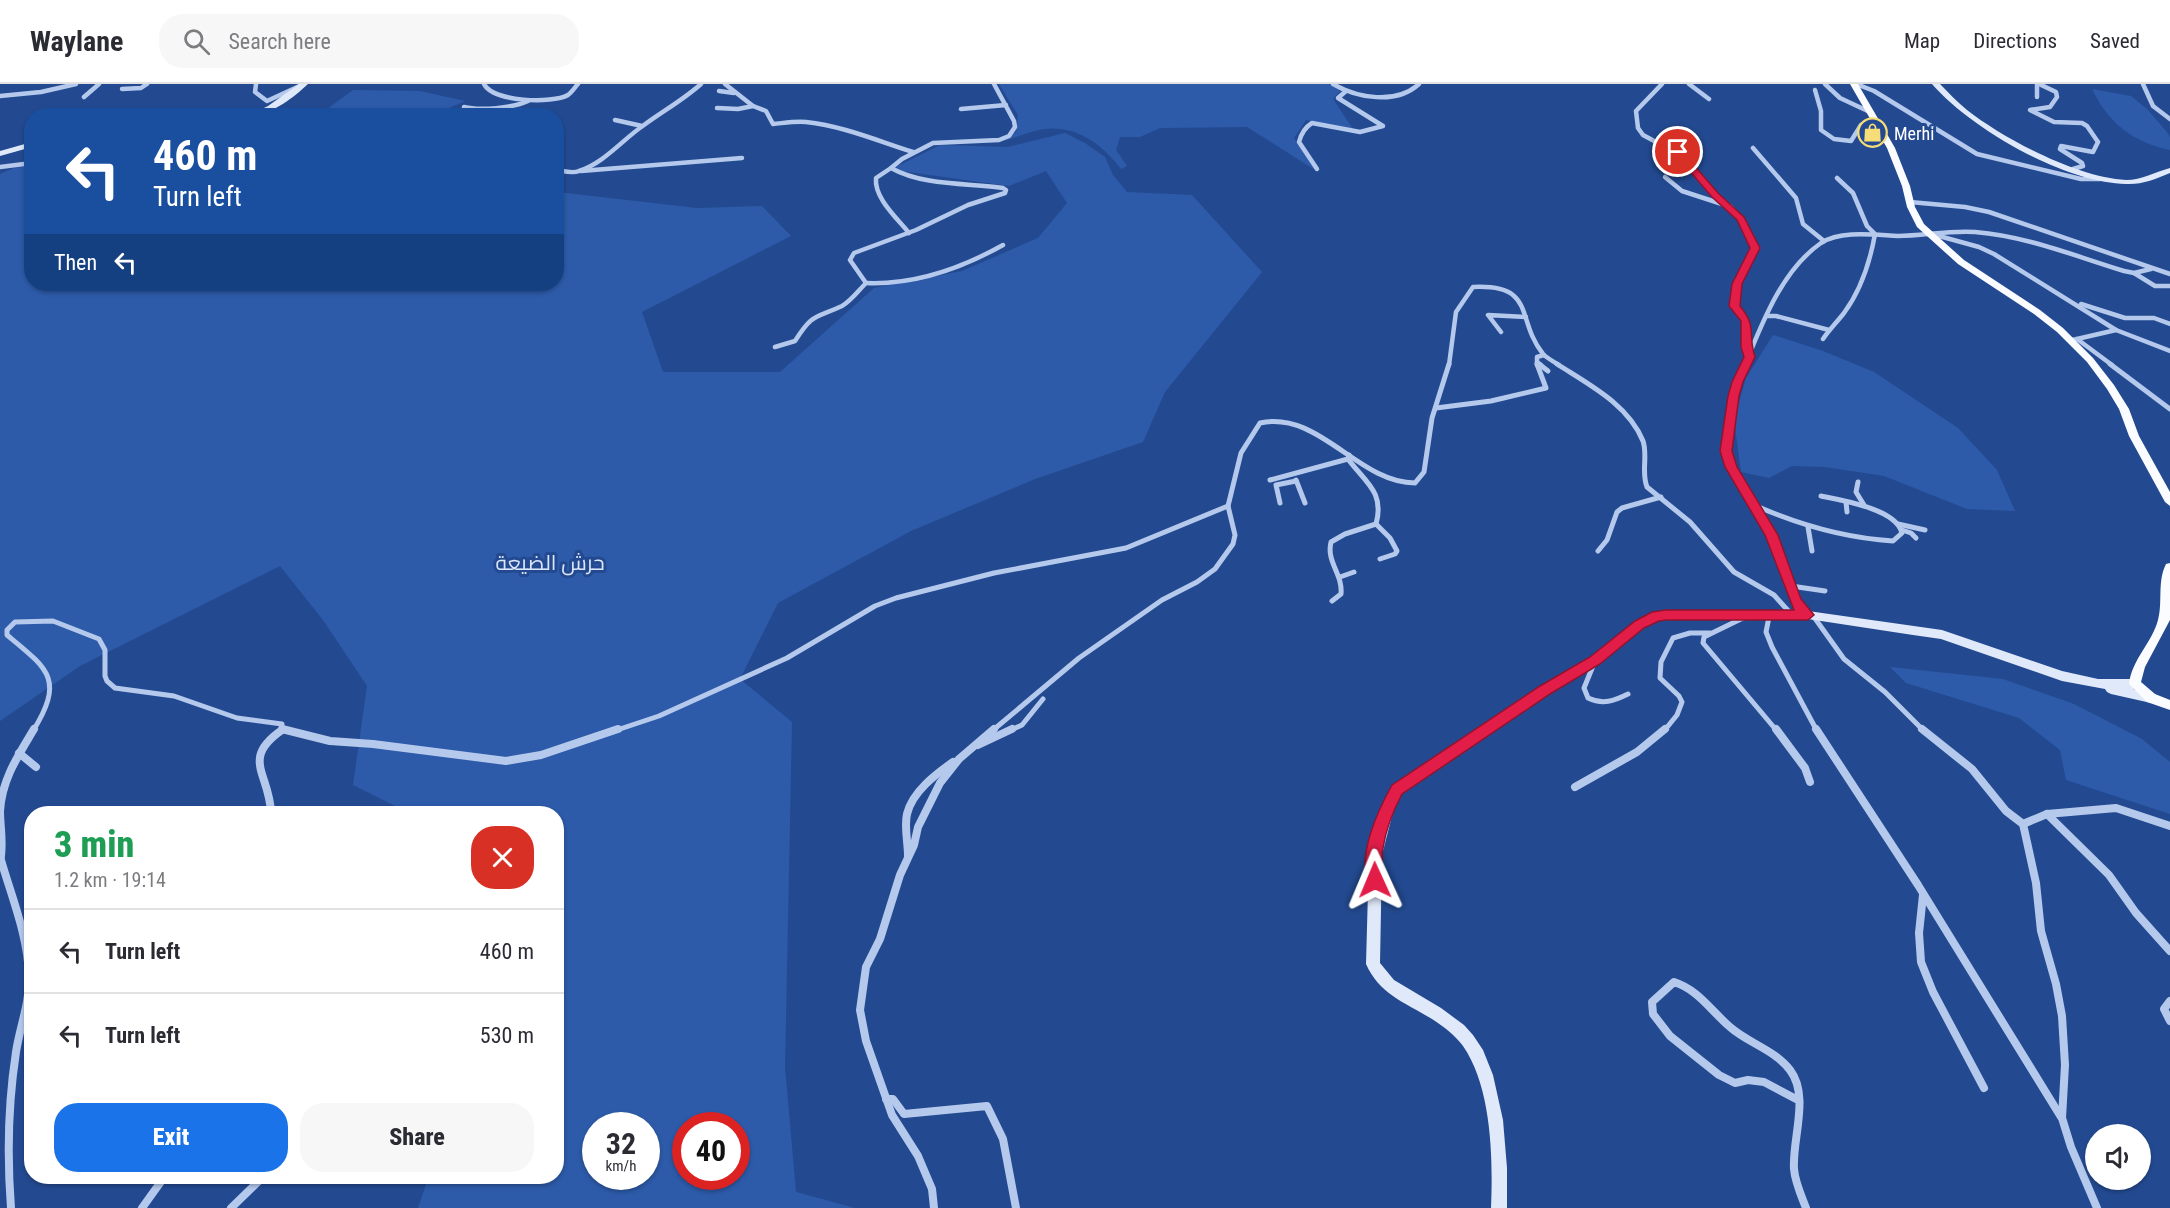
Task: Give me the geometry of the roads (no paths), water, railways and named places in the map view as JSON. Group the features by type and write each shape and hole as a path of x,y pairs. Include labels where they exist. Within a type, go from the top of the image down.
{"main road":[{"path":"1855,84 1899,166 1920,225 1970,269 2075,339 2111,387 2124,409 2134,436 2170,502"},
{"path":"2170,567 2167,578 2167,610 2163,625 2135,675 2135,684 2151,698 2170,705"}],"street":[{"path":"0,96 41,92 76,84"},
{"path":"84,97 99,84"},
{"path":"122,89 141,88 147,84"},
{"path":"256,84 255,92 267,101 304,84"},
{"path":"271,108 304,84"},
{"path":"484,84 494,94 528,101"},
{"path":"490,108 511,108 528,101 568,95 578,84"},
{"path":"581,171 613,151 642,126 683,100 701,84"},
{"path":"725,84 753,106 766,111 773,124 799,122 838,128 914,152"},
{"path":"909,233 882,199 875,186 876,178 895,163 938,142 986,141 1005,138 1013,132 1015,127 1011,112 994,84"},
{"path":"1333,84 1358,96 1373,97 1407,91 1417,88 1419,84"},
{"path":"1662,84 1636,111 1638,128 1647,139 1678,152 1715,195 1741,219 1755,248 1739,278 1734,306 1746,320 1746,347 1750,357"},
{"path":"1689,84 1709,99"},
{"path":"1815,90 1821,111 1821,130 1827,135 1851,141 1861,125 1874,117 1840,98 1825,84"},
{"path":"1855,84 1874,91 1971,151 1983,156 2081,179 2101,179"},
{"path":"1936,84 1965,112 1982,124 2028,149 2073,169 2114,182 2136,181 2170,170"},
{"path":"2037,97 2038,84 2055,92 2057,97 2050,107 2030,110 2049,121 2061,124 2082,123 2096,137 2098,142 2092,152 2061,146 2061,149 2082,163 2083,166 2073,169"},
{"path":"2143,84 2153,106 2170,119"},
{"path":"720,91 737,94"},
{"path":"1317,169 1299,142 1307,125 1312,123 1359,132 1383,126 1338,98 1346,91"},
{"path":"962,109 1006,105"},
{"path":"717,108 738,109 753,106"},
{"path":"615,120 642,126"},
{"path":"0,154 24,146"},
{"path":"1753,147 1796,198 1803,224 1824,241"},
{"path":"564,171 602,171 742,158"},
{"path":"0,166 24,164"},
{"path":"866,283 854,267 851,256 909,233 968,205 1002,194 1006,190 899,173 891,168"},
{"path":"1665,177 1667,182 1679,190 1729,206"},
{"path":"1837,178 1853,193 1867,226 1875,234"},
{"path":"1910,202 1965,207 1989,212 2170,274"},
{"path":"2062,1118 2064,1065 2062,1016 2053,972 2041,931 2036,883 2023,824 2006,812 1972,769 1916,725 1885,692 1844,659 1811,616 1800,610 1775,543 1731,467 1726,451 1730,410 1735,392 1767,316 1792,272 1824,241 1875,234 1933,235 1959,231 1992,233 2134,273 2155,286 2170,286"},
{"path":"1823,339 1847,310 1867,274 1875,234"},
{"path":"1933,235 1987,250 2116,330 2170,351"},
{"path":"775,346 795,341 808,321 828,310 844,305 866,283 911,278 973,262 1003,245"},
{"path":"2134,273 2151,269"},
{"path":"908,858 907,815 910,803 943,768 972,748 1079,658 1162,600 1197,582 1215,569 1227,555 1235,534 1228,506 1241,453 1260,423 1274,420 1292,423 1384,477 1398,483 1415,483 1424,471 1432,418 1450,361 1456,312 1469,291 1478,286 1488,285 1509,292 1522,303 1544,355 1604,395 1633,422 1644,443 1647,487 1690,522 1734,572 1774,595 1792,615"},
{"path":"2074,302 2125,318 2154,318 2170,324"},
{"path":"1501,332 1488,315 1526,317"},
{"path":"1767,316 1776,316 1829,330"},
{"path":"2075,339 2116,330"},
{"path":"2075,339 2170,409"},
{"path":"1536,361 1538,357 1544,355"},
{"path":"1436,408 1491,401 1546,388 1536,361"},
{"path":"1536,361 1548,371"},
{"path":"1270,480 1349,457"},
{"path":"1349,457 1379,498 1382,507 1376,524"},
{"path":"1293,474 1305,503"},
{"path":"1280,503 1276,485 1296,482"},
{"path":"1858,482 1856,492 1865,506"},
{"path":"1821,496 1882,512 1916,538"},
{"path":"1598,551 1607,540 1617,512 1622,508 1661,497"},
{"path":"1846,502 1847,512"},
{"path":"282,730 330,741 373,744 506,761 528,759 625,729 670,711 787,658 875,606 896,598 994,573 1126,548 1228,506"},
{"path":"1754,506 1808,527 1847,537 1893,541 1902,533 1900,527"},
{"path":"1376,524 1390,538 1397,550 1395,554 1380,559"},
{"path":"1332,601 1341,594 1343,583 1329,557 1331,542 1345,534 1376,524"},
{"path":"1808,527 1812,551"},
{"path":"1900,527 1925,531"},
{"path":"1340,577 1354,572"},
{"path":"1791,586 1825,591"},
{"path":"1498,1208 1496,1128 1488,1079 1479,1058 1459,1030 1424,1005 1389,988 1373,964 1374,849 1386,809 1397,790 1545,690 1595,661 1640,625 1657,616 1811,616 1941,635 2062,676 2151,698"},
{"path":"1746,617 1710,633 1702,640 1705,647 1726,668 1788,744 1805,768 1810,782"},
{"path":"1769,617 1766,632 1772,647 1820,736 1923,895 2062,1118 2071,1147 2097,1208"},
{"path":"24,941 1,861 3,839 0,813 7,777 39,722 50,686 50,678 43,668 7,635 10,626 21,620 53,621 99,639 104,643 106,651 106,679 108,684 117,689 169,695 196,702 232,717 282,724 282,730"},
{"path":"1575,787 1636,751 1666,730 1677,716 1682,702 1679,696 1660,678 1661,662 1673,638 1690,633 1710,633"},
{"path":"1595,661 1595,669 1584,681 1582,688 1588,698 1600,703 1610,702 1628,694"},
{"path":"2098,684 2135,684"},
{"path":"972,748 1022,725 1043,699"},
{"path":"271,806 270,792 258,766 258,761 264,744 282,730"},
{"path":"19,753 36,767"},
{"path":"933,1208 932,1189 918,1156 892,1115 886,1099 862,1028 860,998 866,966 880,939 900,875 930,801 958,759"},
{"path":"2023,824 2046,814 2116,808 2170,826"},
{"path":"2046,814 2109,875 2136,913 2170,951"},
{"path":"1923,895 1919,933 1921,962 1933,992 1984,1088"},
{"path":"1798,1100 1764,1082 1748,1080 1735,1083 1719,1075 1670,1036 1653,1014 1652,1002 1674,982 1688,985 1698,992 1731,1028 1792,1071 1796,1079 1798,1100 1794,1168 1806,1208"},
{"path":"2170,1001 2164,1009 2170,1021"},
{"path":"11,1208 9,1114 17,1048 24,1022"},
{"path":"886,1099 893,1099 904,1114 987,1106 993,1111 1006,1146 1006,1158 1015,1186 1016,1208"},
{"path":"142,1208 159,1184"},
{"path":"231,1208 256,1184"}],"place":[{"name":"Merhi","path":"1873,133"}],"park label":[{"name":"حرش الضيعة","path":"550,563"}]}
